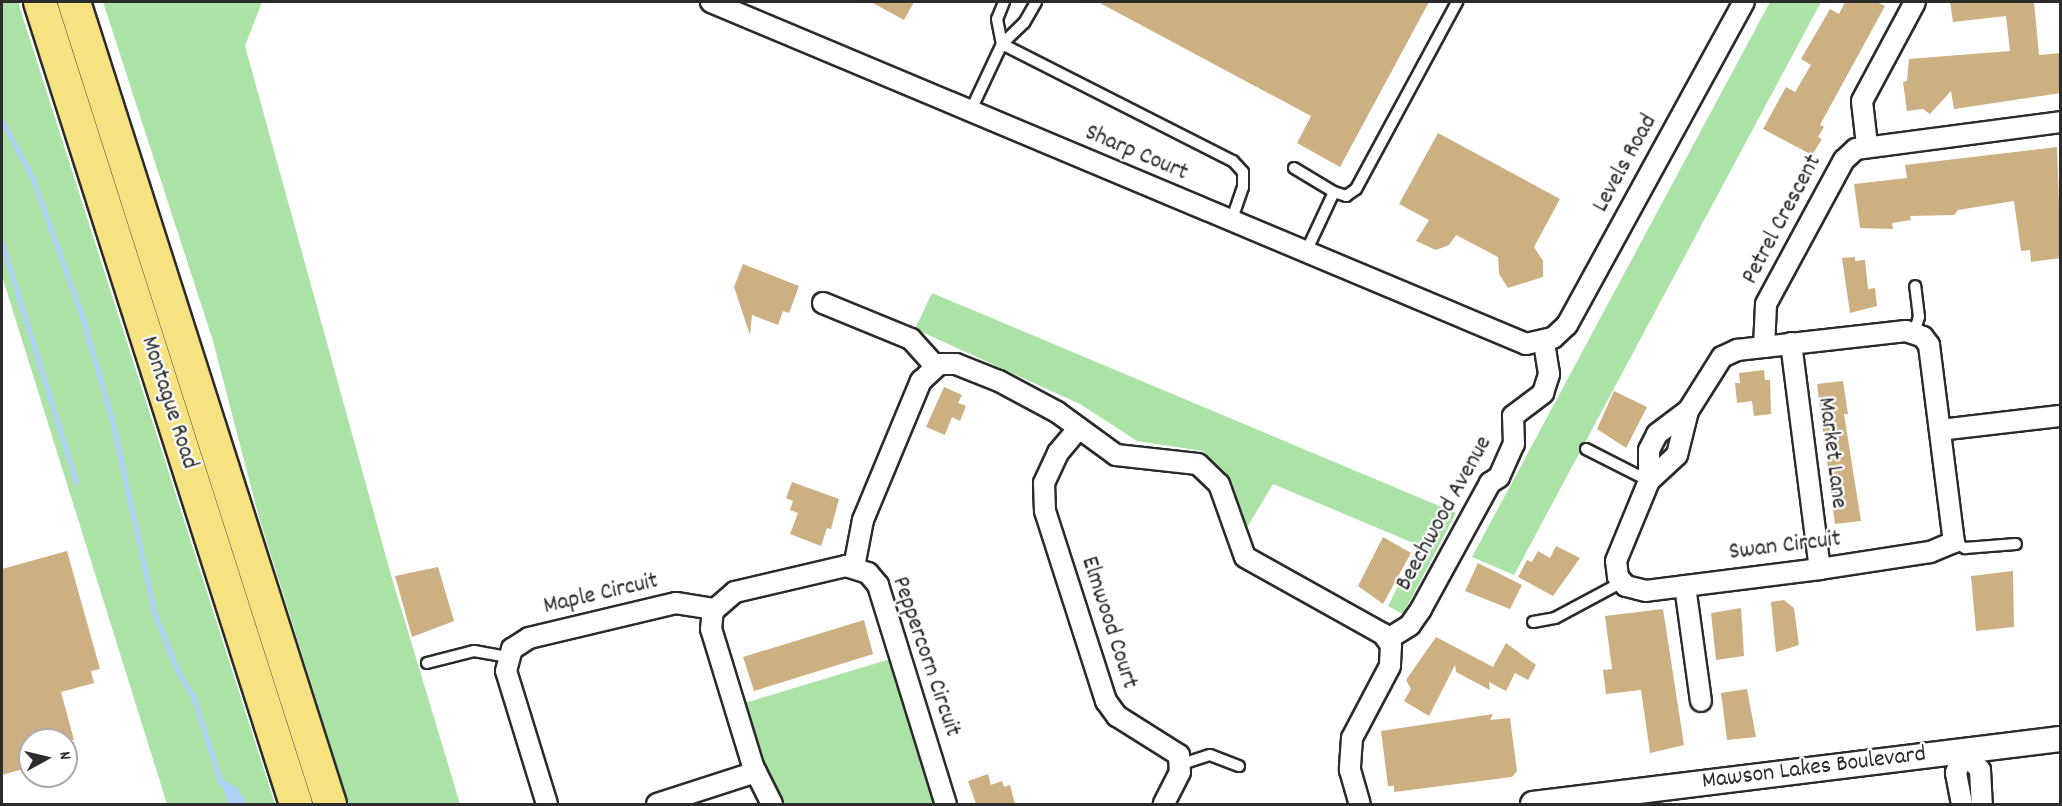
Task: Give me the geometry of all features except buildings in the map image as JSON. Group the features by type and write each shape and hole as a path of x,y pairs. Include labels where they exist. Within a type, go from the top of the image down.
{"main road":[{"name":"Montague Road","path":"40,2 296,804"},
{"name":"Montague Road","path":"74,2 330,804"}],"street":[{"name":"Sharp Court","path":"711,2 1511,342 1544,342"},
{"name":"Levels Road","path":"1544,342 1567,325 1744,2"},
{"path":"1868,145 1862,101 1914,2"},
{"name":"Petrel Crescent","path":"1764,347 1766,304 1844,160 1868,145 2061,122"},
{"path":"823,303 911,339 935,366"},
{"path":"1649,481 1647,455 1653,441 1688,411 1722,357 1764,347 1895,330 1914,333 1929,345 1954,542"},
{"name":"Beechwood Avenue","path":"1388,639 1410,625 1490,483 1500,477 1514,444 1513,416 1543,393 1549,374 1544,342"},
{"name":"Market Lane","path":"1791,343 1820,569"},
{"path":"854,567 863,520 921,381 935,366 956,364 999,381 1057,412 1116,455 1180,460 1204,468 1222,490 1245,557 1388,639 1392,651 1390,666 1355,728 1350,750 1350,774 1360,804"},
{"path":"1622,582 1616,561 1649,481 1677,455 1688,411"},
{"path":"1940,430 2061,416"},
{"name":"Elmwood Court","path":"1078,429 1058,453 1044,483 1045,511 1106,701 1118,716 1174,750 1182,764"},
{"name":"Swan Circuit","path":"1622,582 1635,590 1685,586 1930,552 1954,542"},
{"name":"Peppercorn Circuit","path":"715,609 735,592 854,567 878,585 946,804"},
{"path":"1685,586 1701,701"},
{"name":"Maple Circuit","path":"508,657 523,640 676,603 715,609"},
{"path":"715,609 711,629 756,772 772,804"},
{"path":"508,657 507,673 547,804"},
{"name":"Mawson Lakes Boulevard","path":"1533,804 2061,739"},
{"path":"1962,804 1956,773 1964,751 1980,770 1982,804"},
{"path":"1164,804 1182,764"},
{"path":"657,804 756,772"}],"lane":[{"path":"1002,44 997,19 1004,2"},
{"path":"970,112 1002,44 1024,23 1036,2"},
{"path":"1294,168 1334,192 1346,196 1356,189 1457,2"},
{"path":"1002,44 1233,161 1243,172 1243,187 1231,222"},
{"path":"1305,254 1334,192"},
{"path":"1914,333 1919,317 1916,286"},
{"path":"1586,449 1649,481"},
{"path":"1954,542 1965,548 2016,544"},
{"path":"1533,622 1561,616 1622,582"},
{"path":"427,663 474,651 508,657"},
{"path":"1182,764 1210,755 1239,766"}],"green space":[{"path":"2,2 18,2 275,804 167,804 2,276"},
{"path":"103,2 262,2 245,46 391,575 460,804 349,804 258,514 213,341"},
{"path":"1770,2 1821,2 1514,575 1472,557"},
{"path":"932,293 1456,513 1403,614 1388,606 1418,545 1273,484 1246,529 1227,474 1203,451 1137,441 1080,404 915,329"},
{"path":"900,656 946,804 772,804 735,706"}],"water":[{"path":"220,777 237,788 248,804 228,804"}],"waterway":[{"path":"2,121 32,177 82,316 112,420 155,615 178,672 193,696 221,783"},
{"path":"2,243 76,482"}]}
